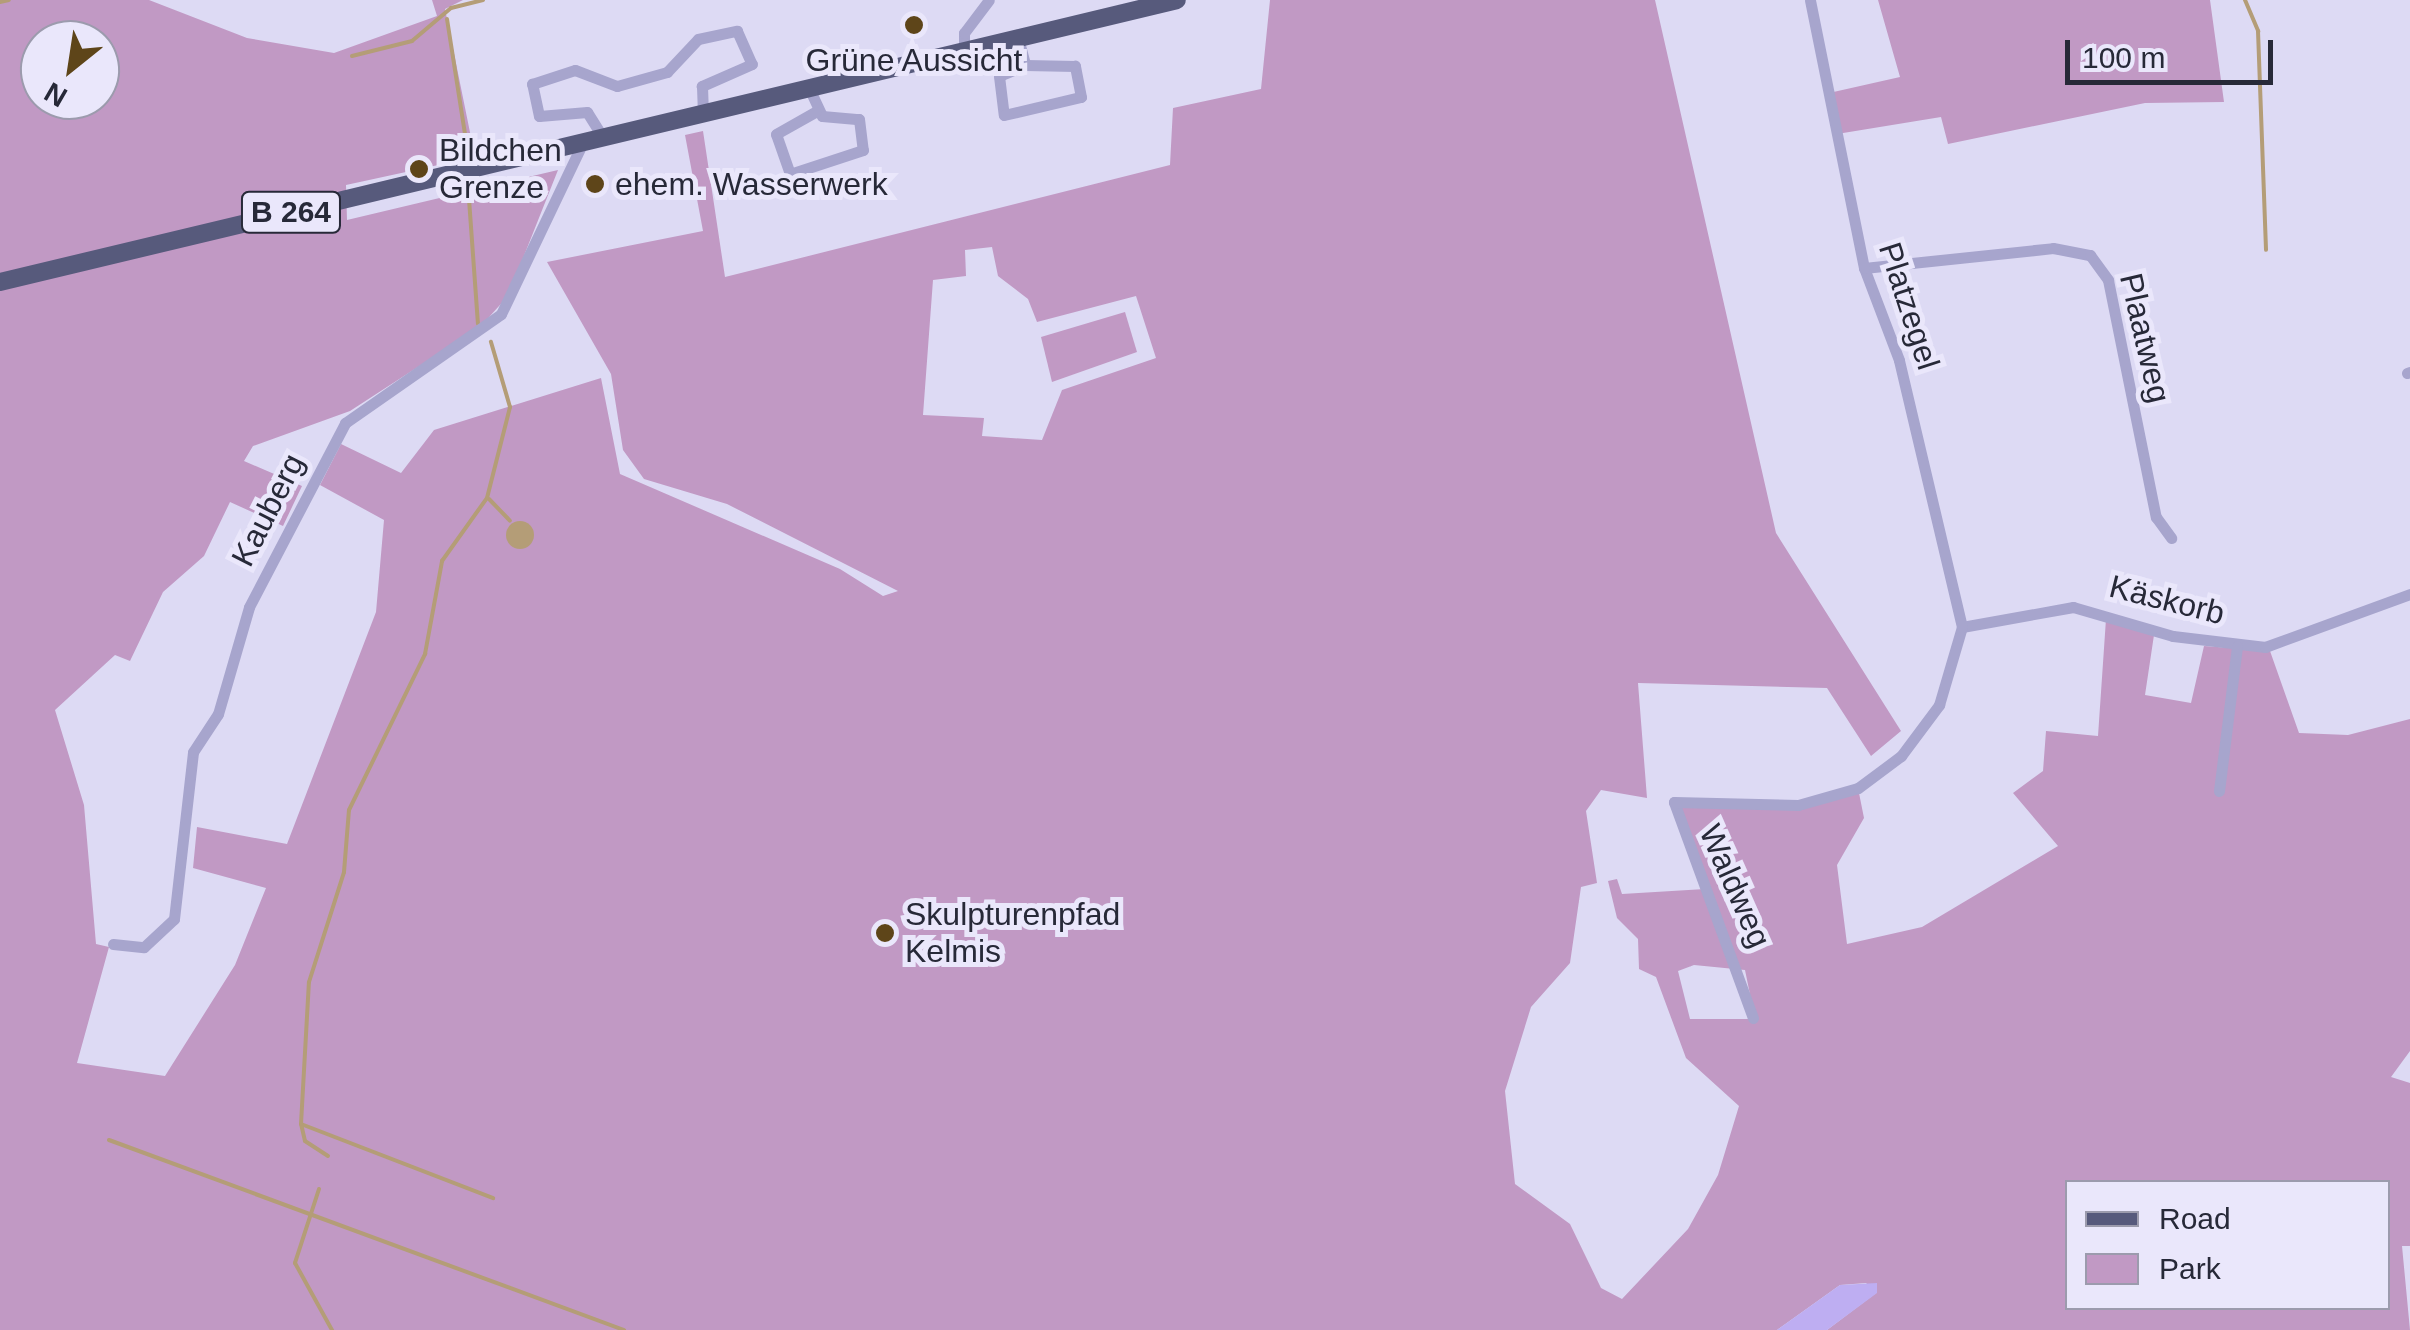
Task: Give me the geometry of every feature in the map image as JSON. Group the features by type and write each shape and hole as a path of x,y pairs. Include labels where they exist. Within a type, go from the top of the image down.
{"main road":[{"path":"583,142 1176,0"},
{"name":"B 264","path":"0,282 583,142"}],"street":[{"path":"964,52 964,33 990,0"},
{"name":"Platzegel","path":"1810,0 1864,268 1899,360 1962,627"},
{"path":"602,136 587,112 539,116 532,84 574,70 617,86 667,72 698,39 737,31 752,64 702,86 703,112"},
{"path":"1018,38 1025,65"},
{"path":"1025,65 1075,66 1080,97 1004,114 999,76 1025,65"},
{"path":"809,88 816,112"},
{"path":"816,112 858,118 863,150 790,174 776,134 816,112"},
{"name":"Kauberg","path":"113,944 144,947 174,919 194,752 218,714 249,607 344,423 501,314 583,142"},
{"name":"Plaatweg","path":"1864,268 2054,248 2090,255 2108,280 2156,517 2171,538"},
{"name":"Käskorb","path":"1962,627 2073,608 2237,646 2291,641 2410,594"},
{"name":"Waldweg","path":"1753,1018 1674,802 1798,806 1858,788 1901,756 1939,705 1962,627"},
{"path":"2219,791 2237,646"}],"green space":[{"path":"0,0 149,0 247,38 334,53 437,16 432,0 463,0 445,9 475,157 346,185 347,220 558,170 508,296 481,326 350,411 253,446 244,461 302,486 283,526 230,502 204,556 163,592 130,661 115,655 55,710 84,805 96,944 109,947 77,1063 165,1076 235,965 266,888 193,868 197,827 287,844 376,612 384,520 320,485 341,444 401,473 434,430 601,378 620,474 840,569 883,596 898,591 727,504 644,479 623,450 611,374 547,262 703,231 685,135 703,131 725,277 1170,165 1173,108 1261,89 1270,0 1655,0 1776,533 1901,731 1871,756 1827,688 1638,683 1647,798 1601,790 1586,811 1597,883 1581,887 1570,963 1531,1007 1505,1091 1515,1184 1570,1224 1601,1288 1622,1299 1688,1229 1718,1175 1739,1106 1686,1058 1656,977 1639,969 1638,939 1617,918 1608,881 1617,879 1622,894 1705,889 1674,802 1798,805 1858,788 1864,818 1837,865 1847,944 1922,927 2058,846 2013,793 2043,771 2046,731 2098,736 2106,619 2154,635 2145,695 2191,703 2204,646 2270,651 2299,733 2348,735 2410,719 2410,1051 2391,1077 2410,1083 2410,1246 2402,1246 2410,1330 1827,1330 1876,1293 1866,1283 1840,1285 1777,1330 0,1330","holes":["992,247 998,276 1028,299 1037,322 1136,296 1156,358 1062,390 1042,440 982,436 984,418 923,415 933,280 966,276 965,250","1694,965 1745,970 1755,1019 1690,1019 1678,971"]},
{"path":"1878,0 2210,0 2224,102 2145,103 1948,144 1941,117 1837,134 1829,93 1900,77"},
{"path":"1125,312 1137,352 1052,382 1041,337"}],"sand":[{"path":"1877,1283 1877,1293 1827,1330 1777,1330 1840,1285"}],"shaded area":[{"path":"520,521 530,525 534,535 530,545 520,549 510,545 506,535 510,525"}],"waterway":[{"path":"0,2 9,0"},
{"path":"352,56 412,41 451,8 483,0"},
{"path":"2245,0 2258,31 2266,250"},
{"path":"447,19 467,146"},
{"path":"469,199 478,324"},
{"path":"328,1156 305,1141 301,1124 309,982 344,872 349,810 425,654 442,561 487,498 510,407 491,342"},
{"path":"489,499 510,521"},
{"path":"301,1124 493,1198"},
{"path":"109,1140 624,1330"},
{"path":"319,1189 295,1263 332,1330"}],"place":[{"name":"Grüne Aussicht","path":"914,25"},
{"name":"Bildchen Grenze","path":"419,169"},
{"name":"ehem. Wasserwerk","path":"595,184"},
{"name":"Skulpturenpfad Kelmis","path":"885,933"}]}
